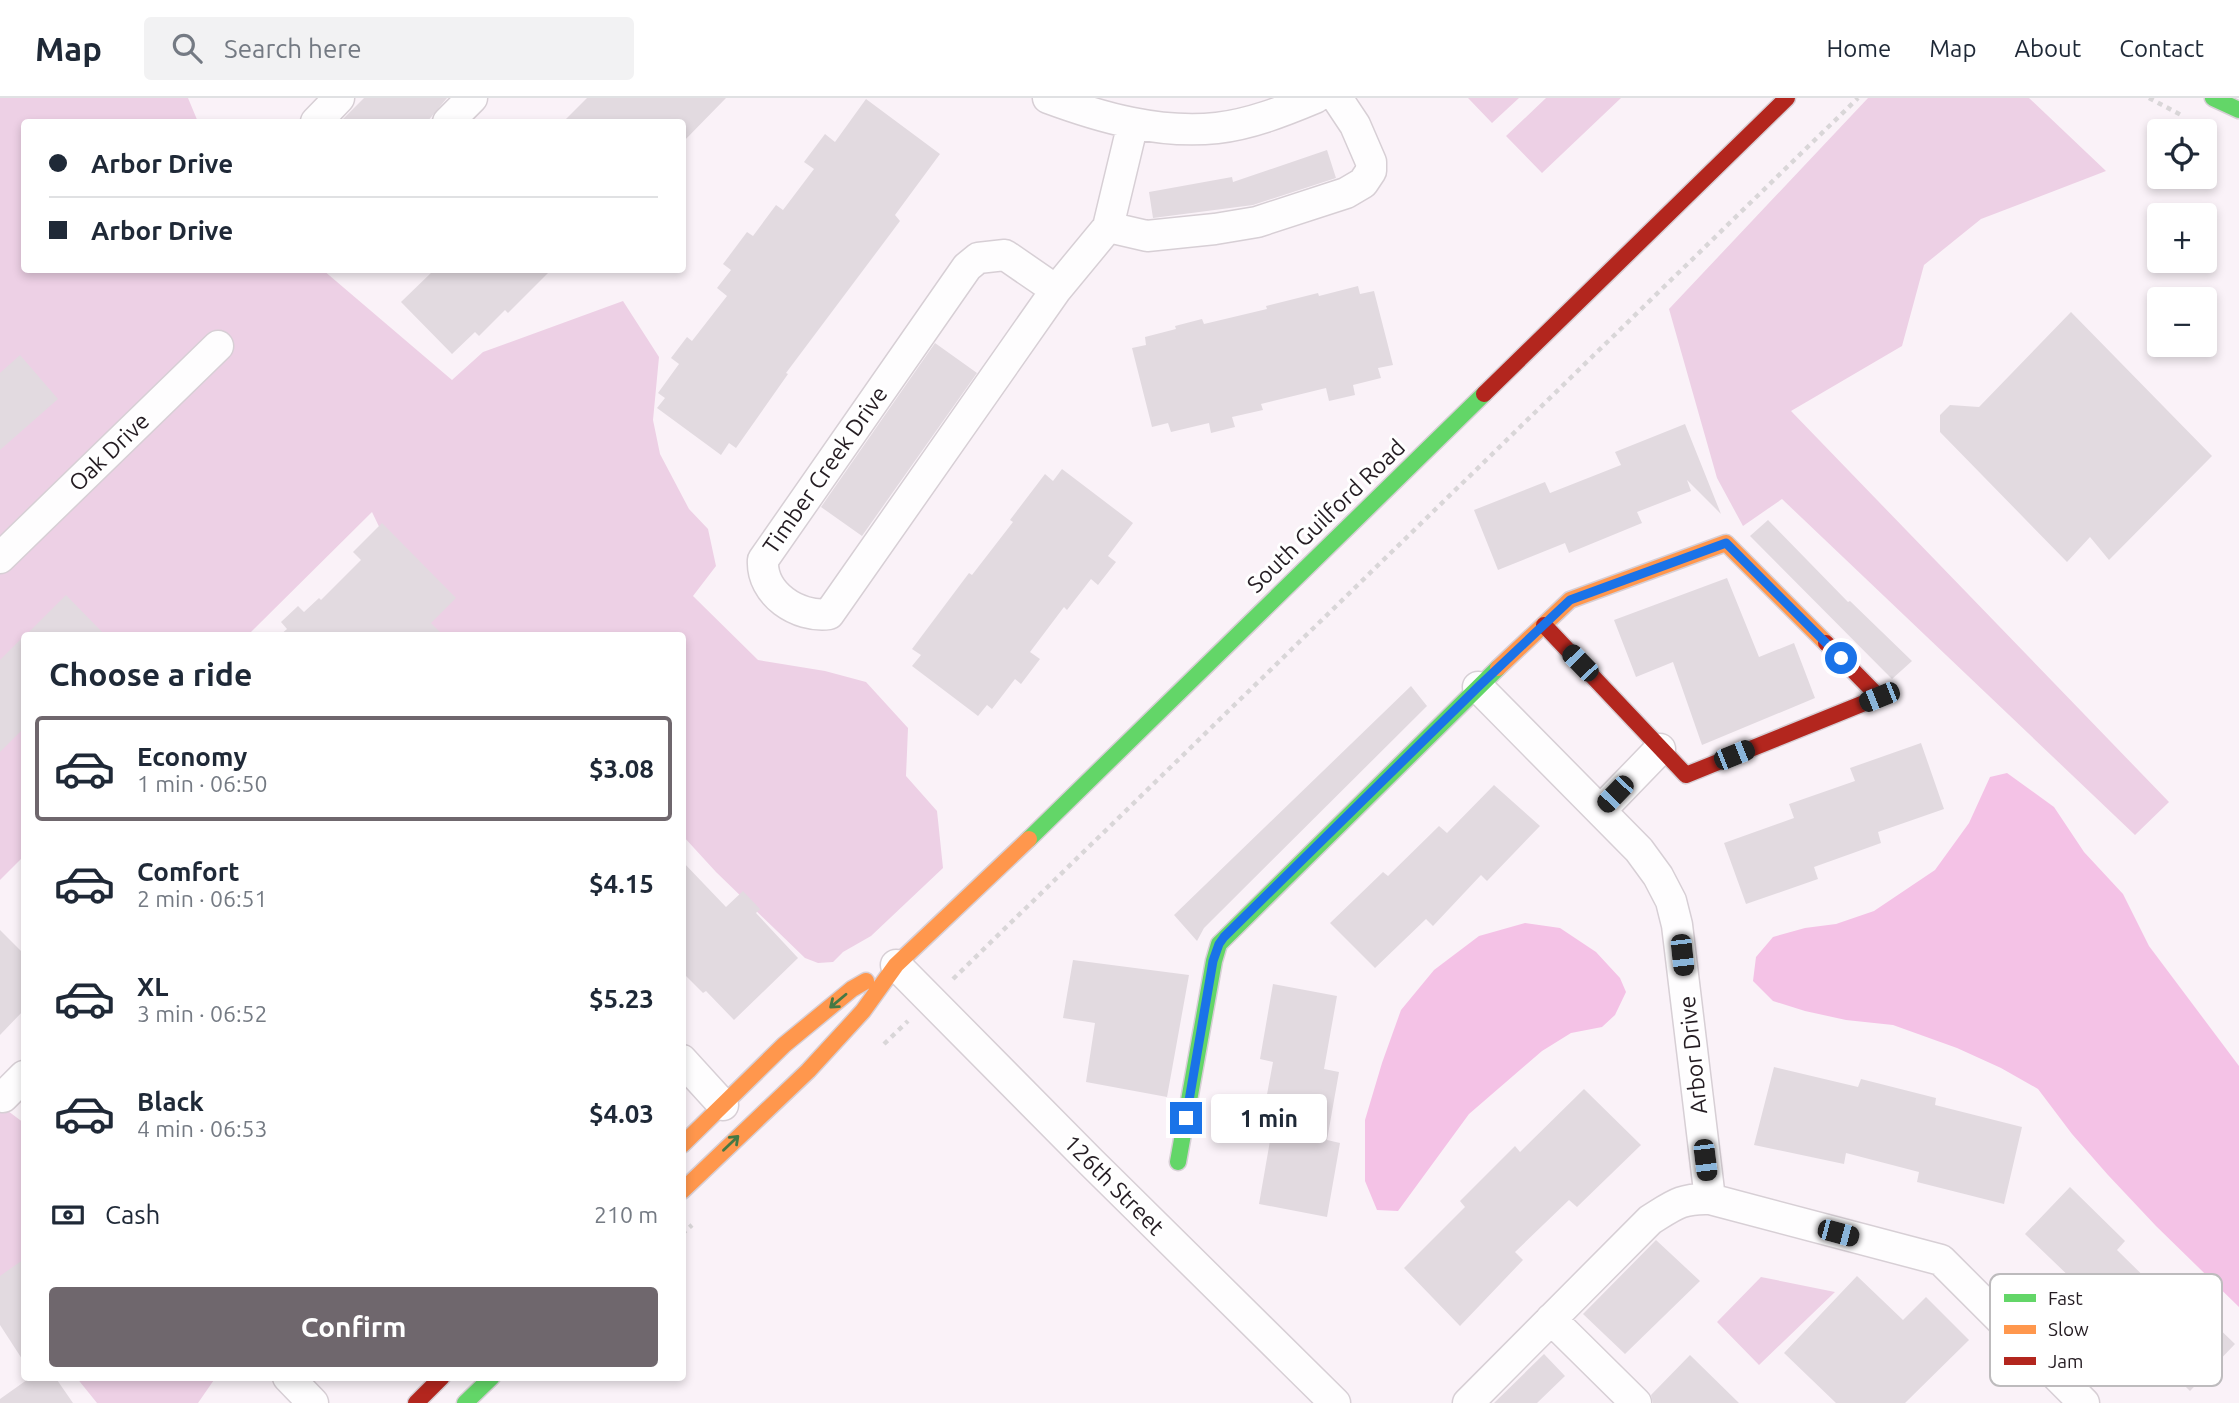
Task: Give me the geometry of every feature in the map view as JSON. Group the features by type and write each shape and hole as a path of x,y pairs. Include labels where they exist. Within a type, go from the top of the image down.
{"main road":[{"name":"South Guilford Road","path":"686,1187 808,1071 863,1011 896,965 1004,863 1787,98"},
{"path":"2213,98 2239,110"},
{"path":"1178,1162 1213,961 1219,944 1478,687 1570,600 1726,543 1879,697 1686,775 1544,625"},
{"name":"South Guilford Road","path":"686,1140 784,1045 852,989 896,965"},
{"path":"416,1403 438,1381"},
{"path":"465,1403 488,1381"}],"street":[{"path":"319,119 340,98"},
{"path":"451,119 472,98"},
{"path":"1048,98 1077,109 1133,123 1167,128 1217,128 1278,114 1315,98"},
{"path":"1108,227 1147,236 1215,229 1257,222 1346,193 1363,183 1371,171 1371,162 1355,125 1337,98"},
{"name":"Timber Creek Drive","path":"1056,290 1005,255 978,258 967,267 763,561 762,573 774,592 797,610 807,614 829,614 1056,290 1108,227 1133,123"},
{"name":"Oak Drive","path":"0,558 218,346"},
{"name":"Arbor Drive","path":"1478,687 1639,850 1658,876 1671,901 1682,955 1710,1199"},
{"path":"1601,810 1660,749"},
{"name":"126th Street","path":"896,965 1099,1171 1335,1403"},
{"path":"686,1064 723,1105"},
{"path":"3,1097 21,1079"},
{"path":"1468,1403 1650,1220 1690,1198 1710,1199 1941,1260 1990,1314"},
{"path":"1551,1319 1636,1403"},
{"path":"292,1381 313,1403"}],"path":[{"path":"931,1000 1858,98"}],"shaded area":[{"path":"0,98 188,98 197,119 21,119 21,273 327,273 452,380 483,352 623,301 659,357 653,420 660,454 689,509 708,529 716,566 693,596 758,660 825,671 866,682 908,728 906,776 937,811 943,868 871,936 843,952 833,962 818,963 805,958 686,839 686,632 430,632 372,512 251,632 21,632 21,859 0,880"},
{"path":"1468,98 1519,98 1492,123"},
{"path":"1546,98 1621,98 1542,173 1506,136"},
{"path":"1868,98 2029,98 2106,171 1981,219 1924,265 1902,346 1791,411 2169,802 2135,835 1782,499 1743,526 1717,478 1669,309"},
{"path":"2007,773 2054,807 2084,852 2123,894 2149,946 2239,1066 2239,1307 2222,1290 2222,1274 2205,1274 2156,1226 2072,1134 2038,1089 1957,1048 1893,1025 1846,1020 1773,1001 1753,981 1756,957 1773,937 1805,928 1836,924 1874,911 1935,870 1969,823 1990,777"},
{"path":"1525,923 1560,928 1596,952 1620,978 1626,992 1615,1015 1602,1027 1571,1033 1542,1051 1469,1114 1398,1211 1377,1210 1365,1181 1365,1120 1401,1010 1434,970 1479,936"},
{"path":"0,1105 21,1121 21,1308 0,1282"},
{"path":"1761,1277 1835,1292 1759,1365 1717,1322"},
{"path":"79,1381 213,1381 198,1403 97,1403"}],"building":[{"path":"364,98 447,98 430,119 343,119"},
{"path":"587,98 726,98 686,139 686,119 566,119"},
{"path":"866,99 940,154 895,215 900,221 786,373 788,374 736,448 729,443 721,455 657,408 665,398 658,393 679,364 671,358 687,337 692,341 727,296 717,288 731,270 723,264 747,232 753,236 776,205 783,210 814,169 804,162 825,134 835,142"},
{"path":"1327,150 1336,178 1253,205 1153,218 1149,192 1232,177 1233,182"},
{"path":"431,273 548,273 508,313 505,310 479,336 475,332 452,354 401,302"},
{"path":"1358,286 1360,294 1374,291 1393,365 1378,368 1381,378 1353,385 1355,395 1329,401 1326,388 1261,404 1263,410 1232,417 1235,427 1211,433 1209,423 1171,432 1168,423 1152,427 1132,348 1146,345 1145,337 1202,319 1204,324 1318,293 1319,296"},
{"path":"2071,312 2212,456 2109,560 2090,537 2067,562 1940,432 1940,415 1950,405 1979,407"},
{"path":"935,343 977,373 862,536 821,507"},
{"path":"20,355 58,399 0,450 0,373"},
{"path":"1685,424 1721,514 1687,480 1691,491 1637,512 1642,523 1569,553 1565,543 1498,570 1474,510 1545,482 1550,493 1621,465 1615,452"},
{"path":"1062,469 1133,523 1108,556 1116,562 1098,585 1091,579 1067,610 1064,607 1030,652 1040,659 1021,684 1015,679 992,709 987,705 978,716 912,666 921,655 912,649 969,573 972,575 1013,522 1010,520 1045,474 1053,481"},
{"path":"1768,520 1848,602 1912,661 1892,679 1750,536"},
{"path":"382,523 456,598 431,623 440,632 284,632 287,629 281,622 298,606 304,612 319,598 321,600 361,560 353,552"},
{"path":"1727,578 1759,657 1794,643 1815,698 1702,745 1673,662 1636,677 1614,620"},
{"path":"66,595 102,632 29,632"},
{"path":"21,639 21,731 0,752 0,660"},
{"path":"1411,686 1427,706 1204,928 1197,941 1174,915"},
{"path":"1921,743 1944,809 1878,832 1881,843 1814,867 1818,879 1746,904 1724,843 1794,818 1789,804 1855,781 1850,768"},
{"path":"1494,785 1540,826 1487,881 1481,875 1433,926 1426,919 1375,968 1330,923 1383,872 1388,876 1439,826 1447,833"},
{"path":"686,865 726,907 743,891 760,909 756,913 798,958 734,1020 706,991 703,993 686,976"},
{"path":"0,930 21,951 21,1013 0,1035"},
{"path":"1073,960 1189,975 1167,1097 1086,1082 1095,1023 1063,1018"},
{"path":"1273,984 1337,996 1324,1069 1339,1072 1327,1140 1340,1143 1327,1217 1259,1204 1271,1135 1260,1132 1273,1062 1260,1059"},
{"path":"1774,1067 1858,1087 1861,1079 1936,1098 1935,1105 2022,1127 2004,1204 1917,1182 1919,1172 1846,1153 1844,1164 1754,1145"},
{"path":"1584,1089 1641,1145 1577,1207 1569,1200 1515,1252 1523,1260 1460,1326 1404,1268 1465,1207 1460,1201 1515,1146 1520,1152"},
{"path":"2070,1187 2125,1241 2117,1250 2141,1274 2067,1274 2025,1234"},
{"path":"1656,1240 1700,1281 1625,1354 1583,1314"},
{"path":"21,1261 21,1357 0,1325 0,1276"},
{"path":"1857,1276 1903,1320 1926,1297 1969,1340 1905,1403 1836,1403 1784,1353"},
{"path":"2222,1331 2235,1344 2222,1358"},
{"path":"1544,1354 1565,1376 1537,1403 1494,1403"},
{"path":"1690,1355 1739,1403 1653,1403 1651,1395"},
{"path":"25,1381 58,1381 73,1403 0,1403 0,1399"}],"traffic: fast":[{"path":"2213,98 2239,110"},
{"path":"1029,839 1484,394"},
{"path":"1178,1162 1219,944 1498,668"},
{"path":"465,1403 488,1381"}],"traffic: slow":[{"path":"1498,668 1570,600 1726,543 1826,643"},
{"path":"686,1187 808,1071 863,1011 896,965 1029,839"},
{"path":"686,1141 784,1045 852,989 866,981"}],"traffic: jam":[{"path":"1484,394 1787,98"},
{"path":"1544,625 1686,775 1879,697 1826,643"},
{"path":"416,1403 438,1381"}],"route":[{"path":"1186,1118 1213,961 1224,937 1570,600 1726,543 1841,658"}]}
